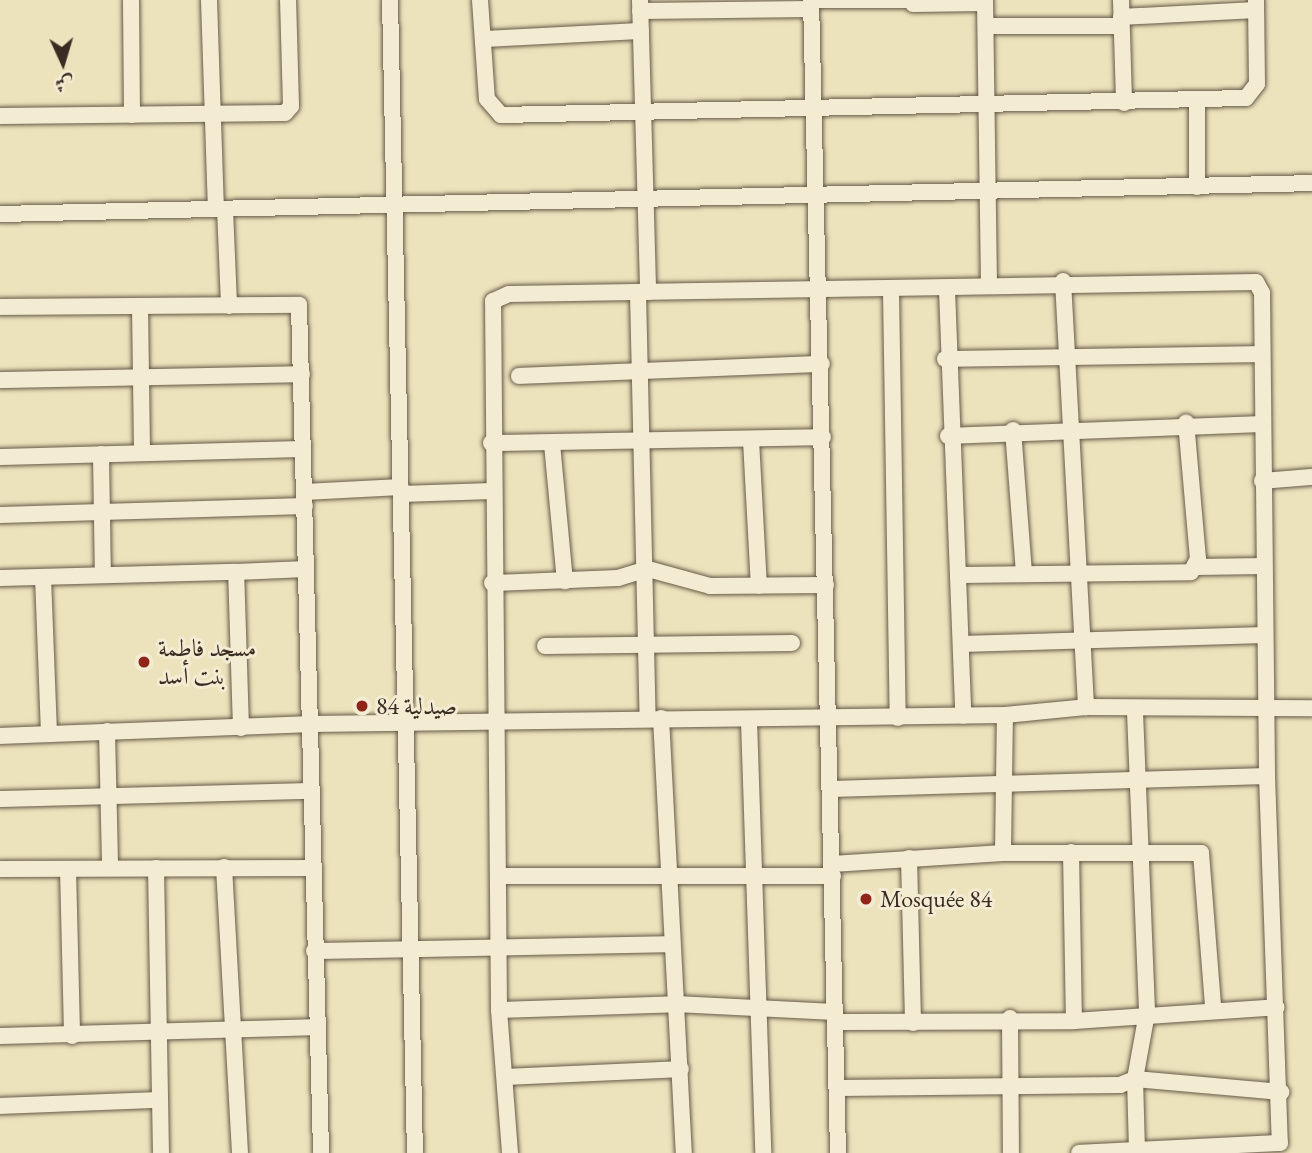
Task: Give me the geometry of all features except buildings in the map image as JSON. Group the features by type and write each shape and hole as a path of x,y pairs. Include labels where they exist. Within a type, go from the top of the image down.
{"street":[{"path":"131,0 132,115"},
{"path":"209,0 214,115 229,306"},
{"path":"0,116 214,115 290,111 288,0"},
{"path":"390,0 415,1153"},
{"path":"480,0 486,99 495,114 983,103 1124,103 1197,100 1254,93 1256,5 1121,22 986,26"},
{"path":"838,1153 816,107 811,0 985,1 984,193 989,286"},
{"path":"1121,0 1124,103"},
{"path":"684,1153 681,1069 670,944 669,873 648,649 646,442 642,371 643,111 640,5 811,9"},
{"path":"482,39 641,31"},
{"path":"1197,100 1198,187"},
{"path":"0,215 393,204 818,198 1312,183"},
{"path":"1063,281 1084,573 1086,707"},
{"path":"510,1153 507,1077 499,1010 503,876 492,583 494,302 509,294 947,290 1063,281 1256,282 1262,293 1258,354 1267,776 1281,1092 1277,1146 1079,1153"},
{"path":"891,290 898,718"},
{"path":"947,290 948,436 960,575 963,716"},
{"path":"0,307 299,305 314,868 313,1027 321,1153"},
{"path":"140,306 142,452"},
{"path":"946,359 1070,361 1258,354"},
{"path":"519,376 822,364"},
{"path":"0,380 302,374"},
{"path":"948,436 1013,430 1186,423 1261,424"},
{"path":"1186,423 1196,567"},
{"path":"1013,430 1024,574"},
{"path":"491,443 552,444 823,437"},
{"path":"751,440 759,586"},
{"path":"552,444 565,581"},
{"path":"0,457 303,449"},
{"path":"101,454 103,575"},
{"path":"1262,481 1312,477"},
{"path":"0,515 101,513 401,491 492,491"},
{"path":"960,575 1178,574 1196,567 1264,566"},
{"path":"0,578 306,569"},
{"path":"492,583 618,578 648,569 700,585 826,584"},
{"path":"236,572 241,728"},
{"path":"43,577 49,733"},
{"path":"961,644 1265,635"},
{"path":"545,646 648,649 792,643"},
{"path":"0,736 310,724 497,723 655,718 748,721 898,718 1004,715 1086,707 1135,712 1312,708"},
{"path":"1135,712 1147,1013 1135,1079 1137,1150"},
{"path":"1003,853 1004,715"},
{"path":"748,721 755,877 754,1007 763,1153"},
{"path":"107,731 110,868"},
{"path":"831,789 1267,776"},
{"path":"0,799 312,791"},
{"path":"503,876 669,873 755,877 832,870 909,858 1003,853 1140,851 1204,855 1213,1007"},
{"path":"1072,852 1074,1021"},
{"path":"909,858 913,1023"},
{"path":"224,867 240,1153"},
{"path":"156,868 155,1033 161,1153"},
{"path":"0,869 314,868"},
{"path":"68,869 72,1036"},
{"path":"314,951 501,943 670,944"},
{"path":"499,1010 676,1004 754,1007 913,1023 1010,1018 1074,1021 1213,1007 1277,1007"},
{"path":"1010,1018 1011,1153"},
{"path":"0,1037 313,1027"},
{"path":"507,1077 681,1069"},
{"path":"838,1088 1009,1088 1135,1079 1281,1092"},
{"path":"0,1106 158,1100"}],"place":[{"name":"مسجد فاطمة بنت أسد","path":"144,662"},
{"name":"84 صيدلية","path":"362,706"},
{"name":"Mosquée 84","path":"866,899"}]}
